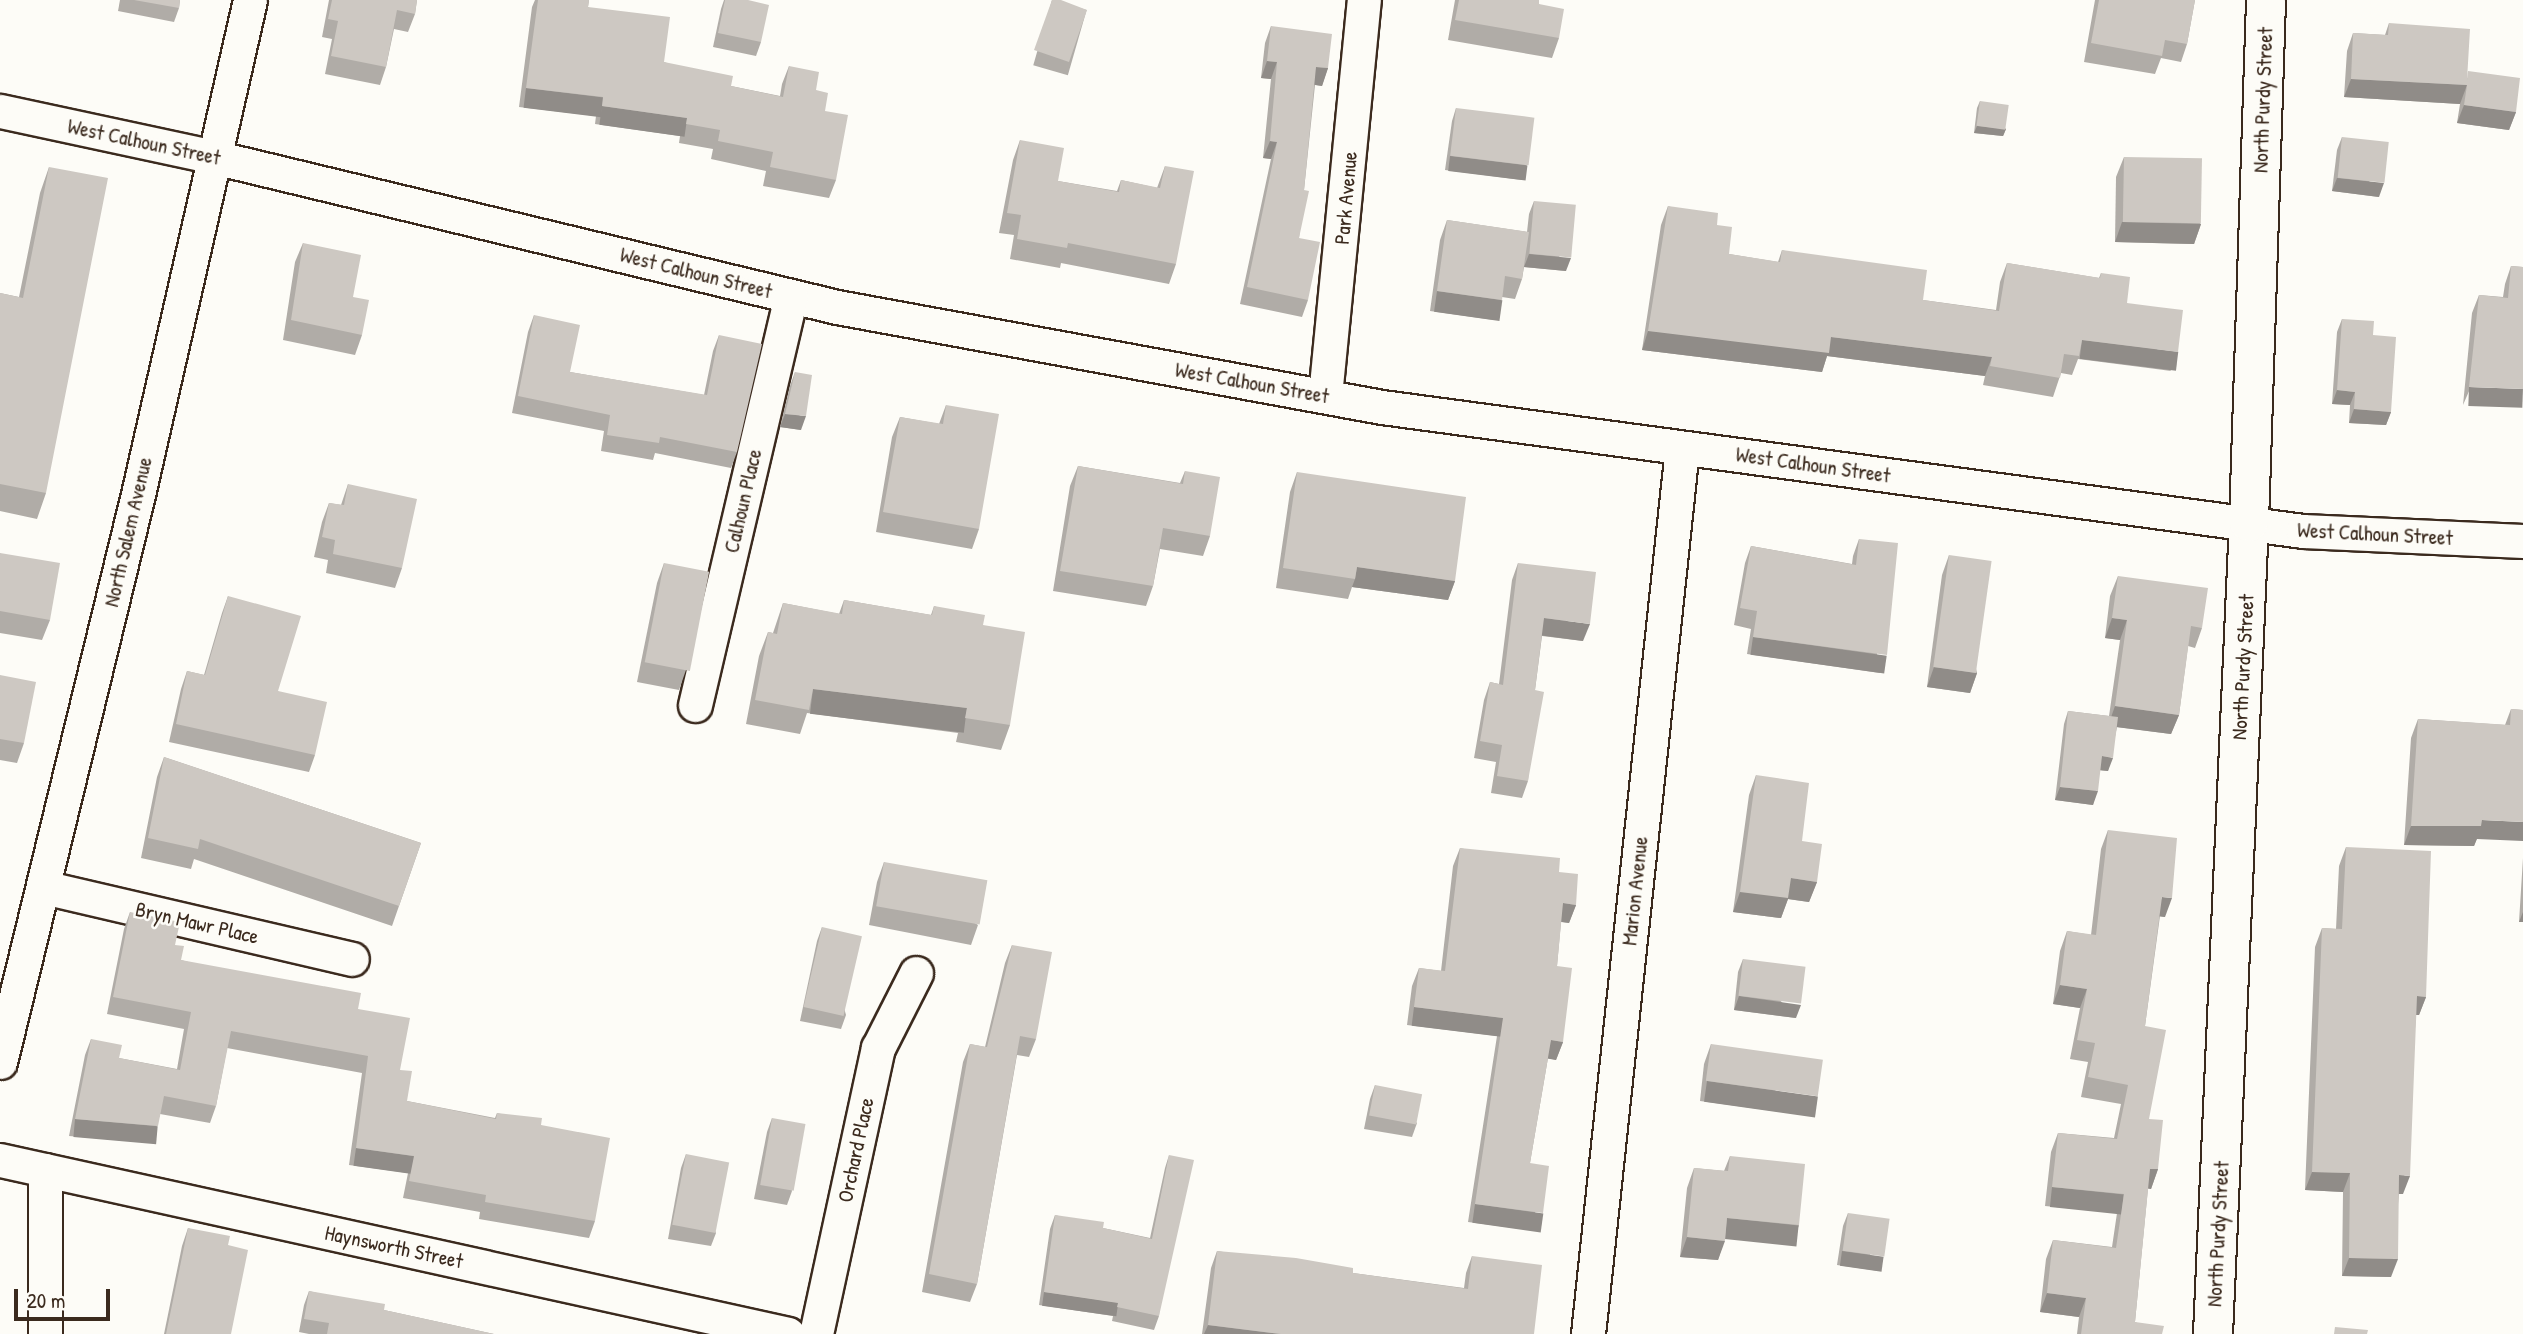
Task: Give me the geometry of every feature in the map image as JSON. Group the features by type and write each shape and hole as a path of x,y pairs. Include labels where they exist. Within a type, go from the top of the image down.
{"street":[{"name":"North Salem Avenue","path":"0,1062 250,0"},
{"name":"Park Avenue","path":"1325,396 1364,0"},
{"name":"North Purdy Street","path":"2213,1334 2249,522 2266,0"},
{"name":"West Calhoun Street","path":"0,111 214,157 791,297 1325,396 1682,448 2303,531 2523,541"},
{"name":"Calhoun Place","path":"695,705 791,297"},
{"name":"Marion Avenue","path":"1588,1334 1682,448"},
{"name":"Bryn Mawr Place","path":"43,887 352,959"},
{"name":"Orchard Place","path":"816,1334 878,1048 916,972"},
{"name":"Haynsworth Street","path":"0,1160 788,1334"},
{"path":"45,1170 45,1334"}],"building":[{"path":"134,0 180,0 179,8"},
{"path":"332,0 417,0 415,14 397,10 386,67 331,56 338,21 328,19"},
{"path":"538,0 589,0 588,7 670,17 664,62 733,76 731,86 783,97 789,66 819,72 816,90 828,93 825,111 848,115 836,180 770,167 773,152 718,141 720,130 686,124 687,118 602,106 603,97 526,88"},
{"path":"725,0 748,0 769,5 761,42 718,33"},
{"path":"1052,0 1061,0 1087,10 1069,62 1034,50"},
{"path":"1459,0 1539,0 1539,4 1564,9 1559,38 1455,20"},
{"path":"2099,0 2195,0 2187,44 2165,40 2162,56 2091,43"},
{"path":"2389,23 2470,29 2467,80 2468,71 2520,78 2516,112 2464,105 2467,85 2351,79 2353,33 2388,35"},
{"path":"1271,26 1332,34 1328,68 1316,67 1304,190 1309,191 1299,238 1320,242 1308,300 1247,287 1277,142 1270,141 1277,62 1267,61"},
{"path":"1980,101 2009,105 2005,130 1977,126"},
{"path":"1456,108 1534,118 1529,165 1450,156"},
{"path":"2342,137 2389,142 2384,183 2338,178"},
{"path":"1020,140 1064,148 1058,181 1119,192 1121,180 1160,188 1165,166 1194,171 1176,264 1068,243 1067,248 1017,239 1021,215 1007,213"},
{"path":"2124,157 2202,158 2201,223 2123,222"},
{"path":"49,167 108,178 46,493 0,484 0,293 23,298"},
{"path":"1534,201 1576,205 1571,257 1529,254"},
{"path":"1668,206 1718,213 1717,225 1732,227 1729,254 1780,262 1782,250 1927,270 1923,300 1999,311 2007,263 2100,278 2101,273 2130,277 2127,303 2183,310 2178,352 2082,340 2079,356 2064,354 2060,378 1990,366 1992,357 1831,337 1829,353 1648,331"},
{"path":"1447,220 1529,232 1522,279 1505,276 1502,300 1437,291"},
{"path":"303,243 361,255 353,297 369,300 362,335 291,320"},
{"path":"2511,266 2523,267 2523,389 2469,387 2479,295 2508,298"},
{"path":"534,315 580,325 570,372 707,395 719,335 762,344 737,452 660,437 659,443 607,435 610,415 518,396"},
{"path":"2342,319 2374,321 2373,335 2396,337 2391,412 2354,409 2355,392 2337,390"},
{"path":"795,372 812,375 806,416 785,414"},
{"path":"946,405 999,414 979,529 883,512 900,417 943,424"},
{"path":"1078,466 1183,484 1185,471 1220,477 1210,536 1163,528 1153,586 1060,571"},
{"path":"1297,472 1466,497 1455,581 1357,567 1355,579 1283,568"},
{"path":"348,484 417,499 402,568 333,554 335,540 322,537 329,503 344,505"},
{"path":"1859,539 1898,543 1887,655 1753,637 1757,611 1740,608 1751,546 1856,565"},
{"path":"0,553 60,563 50,620 0,611"},
{"path":"1949,555 1992,561 1976,673 1933,667"},
{"path":"664,563 709,572 690,671 645,662"},
{"path":"1518,563 1596,572 1590,624 1544,618 1535,690 1544,692 1528,781 1497,776 1502,745 1480,741 1490,682 1503,685"},
{"path":"2118,576 2208,588 2202,628 2191,626 2179,715 2115,706 2127,620 2112,618"},
{"path":"228,596 301,616 278,691 327,702 315,755 176,724 187,671 205,675"},
{"path":"844,600 932,615 934,606 985,615 983,625 1025,632 1010,725 965,718 967,708 813,689 809,710 755,700 768,632 777,634 783,603 842,614"},
{"path":"0,675 36,682 24,743 0,739"},
{"path":"2511,709 2523,710 2523,822 2482,820 2481,826 2411,826 2418,719 2510,725"},
{"path":"2068,711 2118,717 2113,758 2102,756 2098,791 2060,787"},
{"path":"164,757 421,843 399,906 200,839 198,849 148,838"},
{"path":"1756,775 1809,783 1802,841 1822,844 1817,882 1791,878 1788,898 1740,892"},
{"path":"2108,830 2177,838 2172,898 2162,897 2145,1026 2166,1030 2149,1119 2163,1120 2158,1169 2150,1169 2135,1322 2164,1326 2162,1334 2081,1334 2086,1298 2047,1293 2053,1240 2116,1248 2124,1194 2052,1187 2058,1133 2117,1139 2128,1085 2088,1077 2095,1043 2077,1040 2087,989 2060,985 2067,931 2096,935"},
{"path":"2346,847 2431,851 2426,997 2417,996 2410,1176 2399,1175 2398,1259 2349,1258 2350,1173 2312,1172 2322,928 2342,929"},
{"path":"1460,848 1560,858 1559,872 1578,874 1576,905 1563,903 1557,966 1572,968 1563,1042 1551,1040 1530,1163 1549,1166 1543,1213 1475,1204 1503,1018 1414,1007 1419,968 1445,971"},
{"path":"884,862 987,880 980,925 876,906"},
{"path":"130,912 180,922 175,945 184,946 181,960 361,993 358,1009 410,1018 400,1070 412,1071 407,1101 496,1119 497,1113 542,1118 541,1125 610,1138 595,1221 485,1202 486,1195 409,1181 414,1156 356,1148 368,1056 231,1031 216,1106 164,1096 158,1126 75,1119 91,1039 122,1045 119,1058 180,1070 191,1012 113,997"},
{"path":"822,927 862,936 844,1016 804,1007"},
{"path":"1012,945 1052,952 1036,1039 1020,1036 977,1284 929,1274 970,1044 987,1047"},
{"path":"1743,959 1806,967 1801,1003 1738,996"},
{"path":"1711,1044 1823,1060 1818,1096 1706,1081"},
{"path":"1375,1085 1422,1094 1416,1125 1369,1115"},
{"path":"772,1118 805,1124 794,1191 760,1185"},
{"path":"686,1154 729,1162 715,1233 672,1225"},
{"path":"1169,1155 1194,1160 1159,1316 1117,1307 1118,1303 1044,1292 1055,1215 1104,1222 1103,1228 1152,1239"},
{"path":"1730,1156 1805,1164 1799,1225 1727,1218 1725,1241 1687,1237 1694,1168 1728,1171"},
{"path":"1848,1213 1890,1219 1884,1256 1843,1251"},
{"path":"188,1228 230,1236 228,1245 248,1250 231,1334 166,1334"},
{"path":"1217,1251 1296,1258 1353,1268 1353,1273 1468,1289 1472,1256 1542,1265 1534,1334 1281,1334 1208,1325"},
{"path":"309,1291 385,1304 384,1310 494,1334 327,1334 329,1323 304,1319"},
{"path":"2335,1327 2368,1330 2367,1334 2334,1334"}]}
